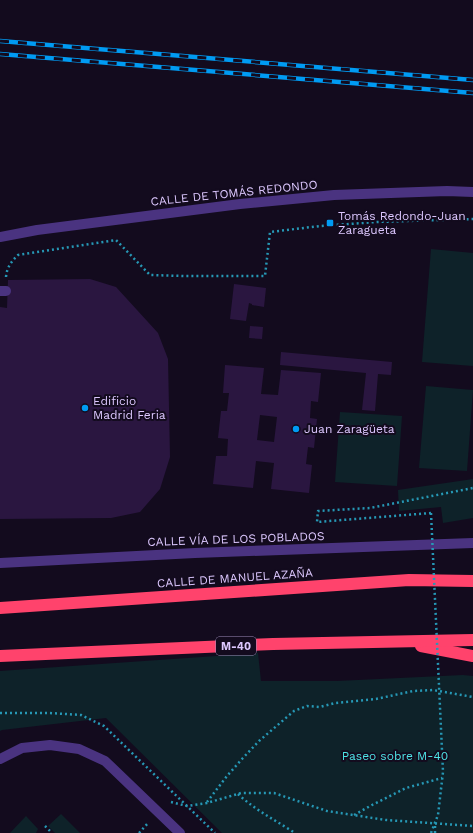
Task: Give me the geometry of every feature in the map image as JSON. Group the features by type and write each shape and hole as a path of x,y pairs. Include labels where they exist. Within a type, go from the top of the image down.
{"highway":[{"path":"409,580 473,572"},
{"name":"CALLE DE MANUEL AZAÑA","path":"0,608 409,580 473,581"},
{"name":"M-40","path":"0,656 273,644 473,640"},
{"path":"398,641 473,656"}],"street":[{"name":"CALLE DE TOMÁS REDONDO","path":"0,237 37,230 240,204 334,195 447,191 473,192"},
{"name":"CALLE VÍA DE LOS POBLADOS","path":"0,563 473,543"},
{"path":"0,759 22,748 50,745 80,749 105,761 180,833"}],"path":[{"path":"4,288 7,268 18,255 116,240 150,275 265,276 270,232 320,226 377,222 473,219"},
{"path":"430,833 438,815 442,772 430,513 317,522 318,511 370,508 473,488"},
{"path":"207,803 227,776 259,741 294,711 307,706 320,707 335,703 376,699 413,691 433,690 473,697"},
{"path":"354,815 406,788 442,778"},
{"path":"168,802 187,806 207,803 242,793 274,793 326,811 386,820 473,826"},
{"path":"238,794 264,815 295,833"},
{"path":"187,806 215,833"},
{"path":"139,833 148,823"},
{"path":"434,824 435,833"},
{"path":"45,826 52,833"}],"green space":[{"path":"431,249 473,253 473,366 422,362"},
{"path":"426,386 473,390 467,471 419,468"},
{"path":"340,412 402,416 397,486 335,482"},
{"path":"473,479 473,518 443,523 441,507 399,511 398,490"},
{"name":"Paseo sobre M-40","path":"258,653 261,681 337,681 463,675 473,676 473,833 222,833 106,718 0,731 0,671"},
{"path":"61,814 80,833 55,833 48,826"},
{"path":"26,816 38,829 36,833 10,833"}],"building":[{"name":"Edificio Madrid Feria","path":"90,279 116,287 158,333 168,359 170,457 160,489 140,512 111,518 0,519 0,307 7,308 8,280"},
{"path":"234,284 266,288 264,307 249,303 246,321 230,319"},
{"path":"250,326 263,327 262,339 249,338"},
{"path":"281,352 392,362 391,375 378,374 375,411 362,410 366,373 280,365"},
{"name":"Juan Zaragüeta","path":"225,365 264,368 261,394 278,395 281,370 321,373 318,402 311,401 310,418 317,419 314,448 308,447 306,464 312,465 309,493 271,489 274,463 256,461 253,488 213,484 216,456 227,456 228,439 218,438 221,411 227,411 229,393 223,393","holes":["260,415 277,417 274,442 257,440"]}],"railway":[{"path":"0,41 473,80"},
{"path":"0,54 473,93"}],"place":[{"name":"Tomás Redondo-Juan Zaragueta","path":"330,223"},
{"name":"Edificio Madrid Feria","path":"85,408"},
{"name":"Juan Zaragüeta","path":"296,429"}]}
